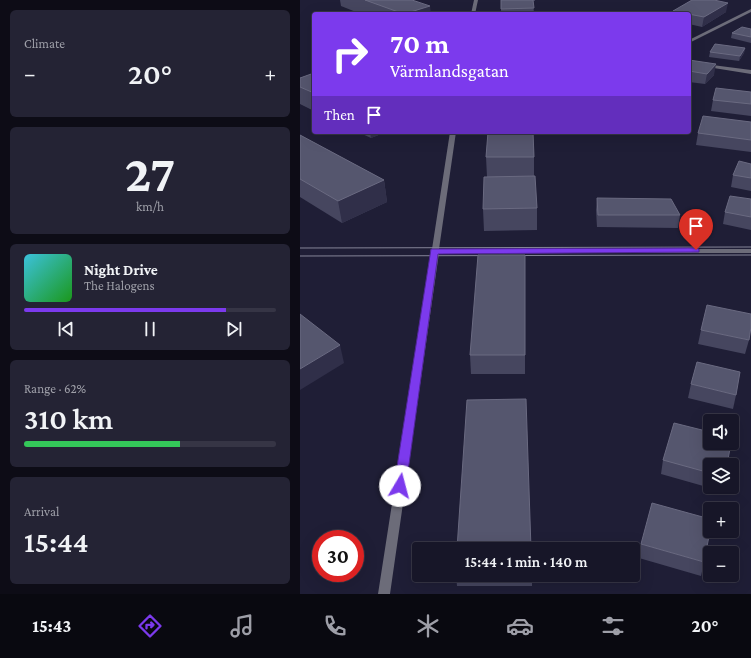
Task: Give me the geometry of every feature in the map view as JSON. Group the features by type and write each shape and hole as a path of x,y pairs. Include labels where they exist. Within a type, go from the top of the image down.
{"street":[{"path":"473,12 476,0"},
{"path":"691,41 751,10"},
{"path":"691,63 751,72"},
{"path":"384,594 453,134"},
{"path":"434,251 751,251"}],"building":[{"path":"365,0 412,0 430,6 410,12 398,12"},
{"path":"501,0 533,0 534,8 501,9"},
{"path":"692,0 714,0 728,3 704,17 691,14 691,12 673,11"},
{"path":"742,27 751,29 751,37 732,33"},
{"path":"715,44 745,48 740,56 710,52"},
{"path":"691,60 716,64 707,74 691,71"},
{"path":"312,74 312,92 300,87 300,78"},
{"path":"716,88 751,92 751,104 713,100"},
{"path":"703,116 751,122 751,140 698,133"},
{"path":"488,134 533,134 534,157 486,157"},
{"path":"300,135 384,180 338,201 300,179"},
{"path":"739,161 751,164 751,178 733,175"},
{"path":"535,176 537,208 483,209 484,177"},
{"path":"730,196 751,199 751,217 725,212"},
{"path":"597,198 671,199 680,215 598,215"},
{"path":"478,255 525,255 525,355 470,355"},
{"path":"707,305 751,314 749,340 701,330"},
{"path":"300,314 340,345 300,369"},
{"path":"697,362 740,372 736,395 691,384"},
{"path":"526,399 531,542 457,542 467,400"},
{"path":"674,423 703,430 703,450 730,450 728,458 703,458 703,471 663,460"},
{"path":"652,503 703,517 703,538 709,538 707,546 703,546 703,562 641,544"}],"tram line":[{"path":"300,248 751,247"},
{"path":"300,256 751,255"}],"route":[{"path":"400,486 434,251 696,250"}]}
